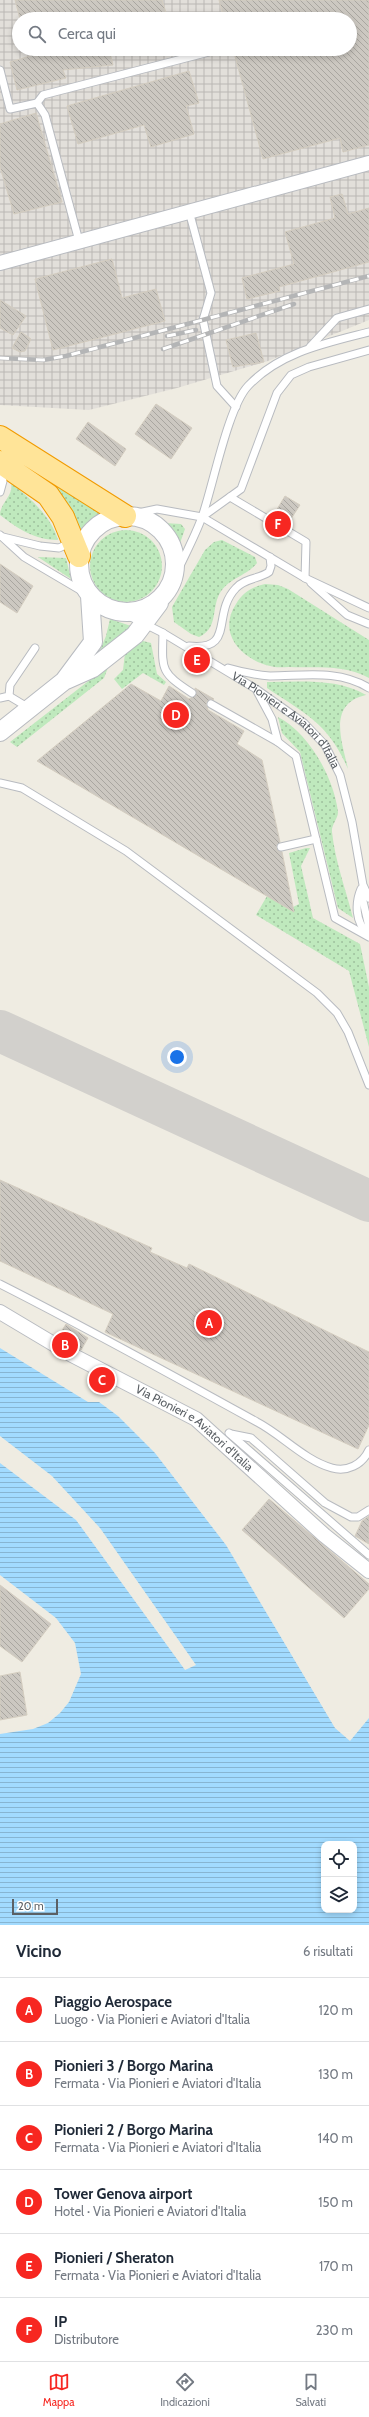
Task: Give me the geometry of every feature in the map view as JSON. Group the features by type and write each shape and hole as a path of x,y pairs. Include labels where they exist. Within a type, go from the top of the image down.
{"highway":[{"path":"0,437 125,516"},
{"path":"0,462 48,495 81,544"}],"street":[{"path":"0,262 369,163"},
{"path":"0,732 64,682 92,668 135,635 169,588 175,555 165,534 147,520 125,516 107,520 81,544 81,581 90,596 101,606 123,613 136,612 148,608 169,588"},
{"path":"64,682 93,642 90,596"},
{"name":"Via Pionieri e Aviatori d'Italia","path":"0,1312 72,1355 196,1419 225,1437 318,1530 369,1571"}],"lane":[{"path":"0,70 10,109 37,102 43,95 193,56"},
{"path":"37,102 45,115 79,241"},
{"path":"189,211 211,292 203,320 217,386 236,407"},
{"path":"310,347 337,318 369,309"},
{"path":"169,588 202,518 236,407 247,387 262,373 310,347 369,332"},
{"path":"202,518 241,489 277,393 291,375 309,367 369,350"},
{"path":"0,468 3,481 0,492"},
{"path":"230,498 306,542 305,578"},
{"path":"125,516 157,509 202,518 305,578 369,608"},
{"path":"2,536 40,546 59,548 81,544"},
{"path":"2,536 24,557 90,596"},
{"name":"Via Pionieri e Aviatori d'Italia","path":"184,645 207,647 216,642 220,632 223,609 229,597 244,582 269,572 270,557"},
{"path":"305,578 348,615 369,624"},
{"name":"Via Pionieri e Aviatori d'Italia","path":"123,613 163,633 220,665 304,723 325,745 340,774 352,822 363,885"},
{"path":"163,633 162,659 167,674 192,693"},
{"path":"9,696 10,685 35,648"},
{"path":"220,665 254,675 337,675 369,688"},
{"path":"256,689 272,719 278,742"},
{"path":"0,698 9,696 30,709"},
{"path":"211,704 278,742 296,756 335,918 369,936"},
{"path":"0,783 22,788 126,852 317,993 337,1013 348,1032 369,1085"},
{"path":"281,847 316,839"},
{"path":"363,885 355,902 362,928 369,936"},
{"path":"363,885 369,890"},
{"path":"363,885 369,898"},
{"path":"363,885 363,900 369,927"},
{"path":"0,1284 97,1334 261,1424 310,1458 331,1468 345,1469 359,1464 369,1450"},
{"path":"225,1437 251,1438 325,1503 351,1517 358,1517 369,1510"},
{"path":"225,1437 288,1482 369,1555"}],"shaded area":[{"path":"0,0 369,0 369,320 268,361 177,388 89,410 0,405"}],"green space":[{"path":"24,465 105,511 79,533 49,486"},
{"path":"11,483 32,501 45,515 55,531 58,540 50,540 27,533 0,515 2,507 11,492"},
{"path":"164,523 181,524 185,529 179,546"},
{"path":"126,530 146,536 156,546 162,566 156,586 146,596 126,602 106,596 96,586 90,566 96,546 106,536"},
{"path":"222,540 255,557 257,563 247,572 226,586 222,591 218,597 213,620 209,629 205,634 199,637 191,634 174,622 172,607 205,550 214,542"},
{"path":"38,557 66,558 71,579"},
{"path":"265,584 278,585 288,589 369,640 369,678 340,669 319,667 272,667 259,663 241,651 231,635 229,625 231,615 236,604 245,593 252,588"},
{"path":"110,619 131,626 98,655 106,636"},
{"path":"143,641 151,643 157,674 166,682 164,685 143,673 122,689 114,679 123,670 125,653"},
{"path":"109,665 104,678 17,747 10,742"},
{"path":"267,682 331,683 366,695 354,700 346,706 342,715 340,725 341,736 348,769 333,741 324,730 305,713 267,688"},
{"path":"278,717 289,724 310,745 331,785 336,799 338,812 332,829 333,843 353,918 338,908 300,752 282,733"},
{"path":"310,848 301,866 313,918 360,944 369,987 369,1047 349,971 256,915 267,896 291,908 299,904 289,853"}],"water":[{"path":"0,1348 88,1402 99,1402 118,1416 155,1453 226,1545 335,1728 350,1741 369,1718 369,1925 0,1925 0,1734 33,1729 48,1723 60,1713 69,1702 81,1674 75,1643 56,1618 0,1575 0,1463 76,1520 185,1670 196,1665 100,1528 52,1476 0,1436"}],"building":[{"path":"15,0 162,0 166,12 18,12"},
{"path":"219,0 369,0 369,145 343,152 340,138 263,159 235,56 357,56 357,12 222,12"},
{"path":"30,56 111,56 113,65 63,70 66,78 17,90 10,62"},
{"path":"189,71 199,103 186,106 194,134 151,147 144,125 78,144 67,106"},
{"path":"36,113 62,202 14,214 0,167 0,124"},
{"path":"342,194 348,214 369,208 369,262 279,287 280,291 247,299 242,278 294,264 285,232 335,218 330,197"},
{"path":"112,259 122,298 156,289 165,321 53,350 35,279"},
{"path":"0,300 26,316 13,335 0,328"},
{"path":"21,332 31,339 25,351 20,352 12,348"},
{"path":"256,333 264,362 233,367 226,340"},
{"path":"156,404 192,428 171,459 135,434"},
{"path":"88,422 126,449 115,466 76,439"},
{"path":"285,496 300,505 287,525 273,516"},
{"path":"267,525 282,534 279,539 264,530"},
{"path":"0,564 33,586 17,613 0,602"},
{"path":"131,684 161,701 169,686 189,699 196,695 195,688 214,699 206,702 208,710 244,731 237,744 262,760 280,842 276,848 282,852 294,912 37,761"},
{"path":"0,1180 152,1248 150,1252 187,1268 189,1264 369,1352 369,1425 358,1449 105,1332 113,1314 0,1261"},
{"path":"66,1324 88,1338 81,1350 58,1337"},
{"path":"269,1499 369,1584 369,1589 344,1618 242,1530"},
{"path":"369,1516 369,1544 355,1536 362,1521"},
{"path":"0,1585 51,1624 22,1662 0,1646"},
{"path":"20,1672 27,1715 0,1720 0,1676"}],"taxiway":[{"path":"0,1031 369,1201"}],"railway":[{"path":"0,358 43,360 66,356 369,276"},
{"path":"163,349 294,304"},
{"path":"167,336 196,330"}],"place":[{"name":"IP","path":"278,524"},
{"name":"Pionieri / Sheraton","path":"197,660"},
{"name":"Tower Genova airport","path":"176,715"},
{"name":"Piaggio Aerospace","path":"209,1323"},
{"name":"Pionieri 3 / Borgo Marina","path":"65,1345"},
{"name":"Pionieri 2 / Borgo Marina","path":"102,1380"}]}
